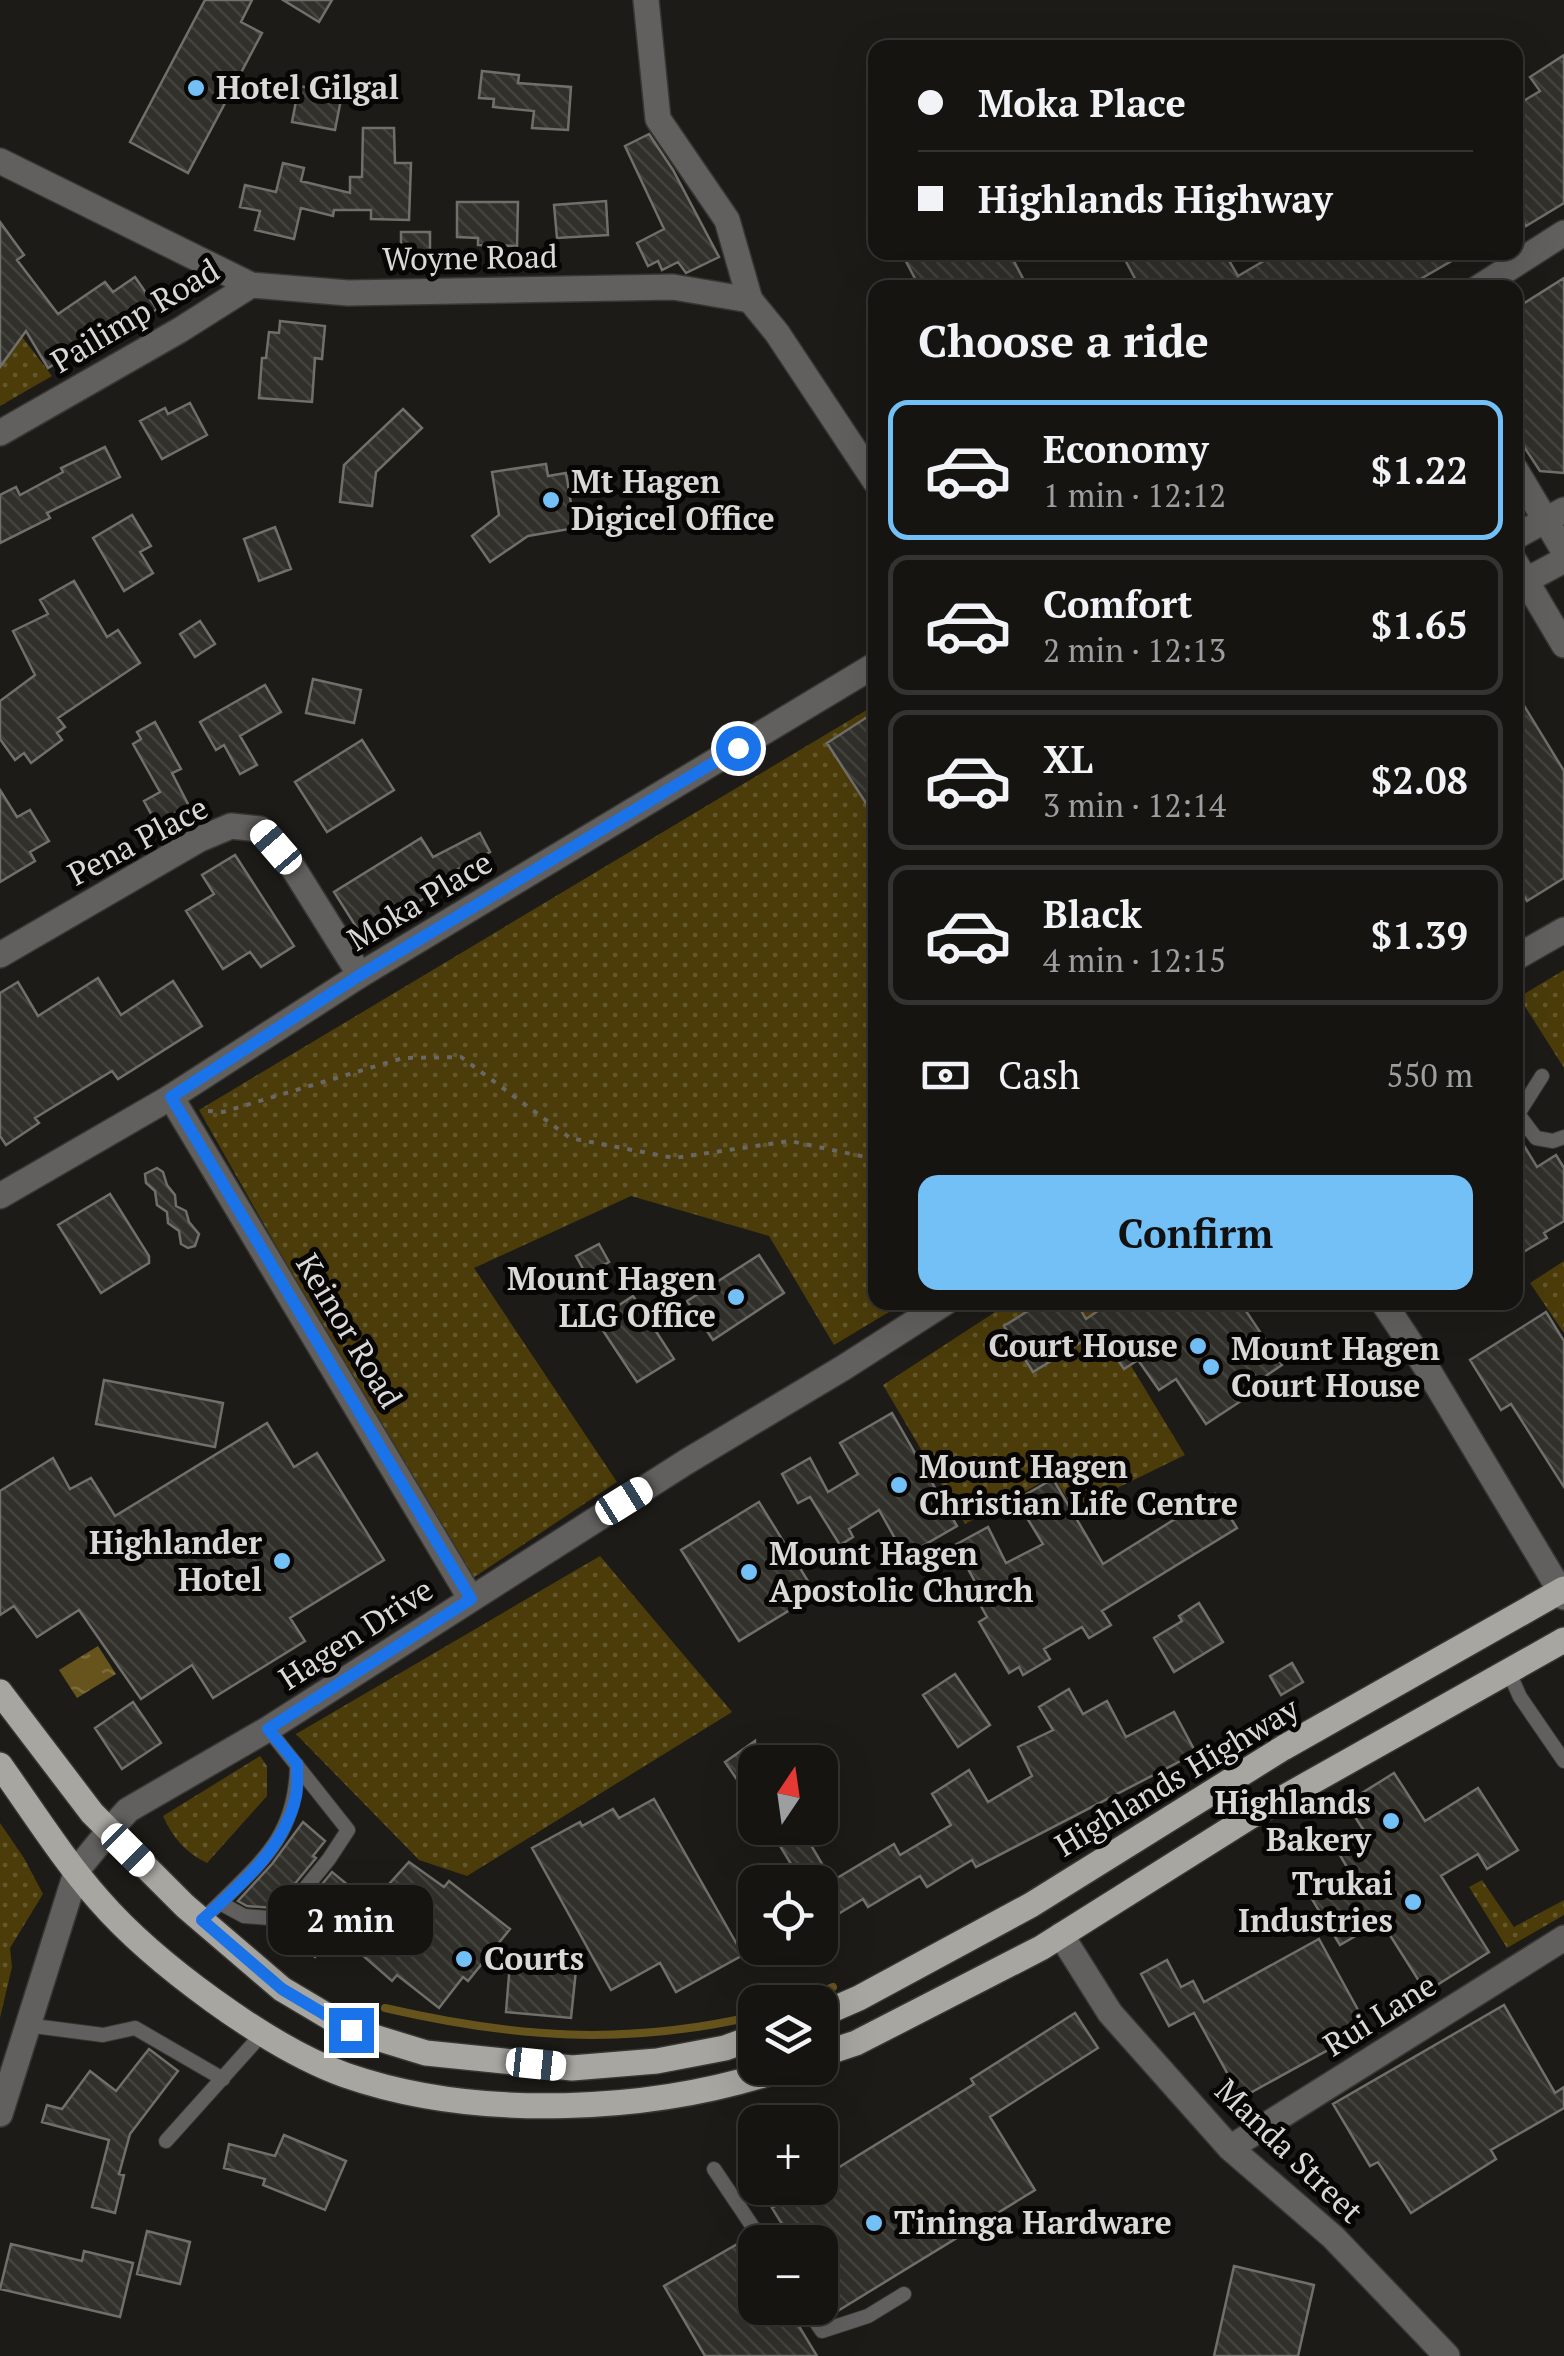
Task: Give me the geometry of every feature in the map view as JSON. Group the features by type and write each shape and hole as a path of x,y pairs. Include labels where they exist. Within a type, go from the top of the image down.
{"main road":[{"name":"Highlands Highway","path":"838,2008 1031,1905 1284,1748 1563,1593"},
{"path":"838,2050 1061,1936 1252,1816 1564,1640"},
{"path":"0,1692 109,1831 211,1911 282,1989 351,2030 426,2052 572,2068 657,2061 738,2043"},
{"path":"0,1765 100,1901 150,1948 262,2034 343,2074 422,2096 555,2106 662,2100 738,2084"}],"street":[{"path":"646,0 658,119 727,220 750,300 777,332 868,470"},
{"name":"Woyne Road","path":"0,162 252,285 348,293 673,287 750,300"},
{"path":"1523,259 1564,233"},
{"path":"1491,280 1522,260"},
{"name":"Pailimp Road","path":"0,433 252,285"},
{"path":"1523,478 1555,515 1564,551"},
{"path":"1523,533 1555,515"},
{"path":"1523,571 1564,560"},
{"path":"1523,577 1564,645"},
{"name":"Moka Place","path":"0,1196 171,1097 360,975 868,669"},
{"name":"Pena Place","path":"0,955 200,839 231,826 260,829 292,866 360,975"},
{"path":"1523,953 1564,930"},
{"name":"Keinor Road","path":"171,1097 471,1599"},
{"name":"Hagen Drive","path":"76,1870 128,1810 268,1729 686,1462 934,1310"},
{"path":"1388,1310 1563,1593"},
{"path":"0,2114 76,1870"},
{"name":"Manda Street","path":"1061,1936 1110,2013 1230,2148 1333,2237 1447,2356"},
{"name":"Rui Lane","path":"1230,2148 1564,1938"}],"lane":[{"path":"1523,1106 1542,1076"},
{"path":"1523,1121 1536,1138 1553,1141 1564,1136"},
{"path":"1508,1670 1520,1697 1564,1761"},
{"path":"211,1911 280,1918 348,1830 268,1729"},
{"path":"211,1911 280,1839 296,1796 297,1764"},
{"path":"26,2025 103,2034 135,2028 223,2079"},
{"path":"166,2141 262,2034"},
{"path":"714,2168 752,2225"},
{"path":"818,2325 822,2331 868,2316 904,2294"}],"path":[{"path":"171,1097 198,1110 222,1112 404,1058 461,1056 570,1138 674,1158 790,1141 868,1158"}],"shaded area":[{"path":"0,308 52,376 0,406"},
{"path":"868,709 868,1310 892,1310 834,1345 769,1236 631,1196 474,1268 617,1482 467,1582 199,1110"},
{"path":"1564,970 1564,1068 1523,1003 1523,995"},
{"path":"1564,1261 1564,1333 1530,1283"},
{"path":"998,1310 1097,1310 1185,1455 1074,1509 1053,1476 965,1524 883,1385"},
{"path":"600,1556 732,1712 467,1876 419,1860 296,1734"},
{"path":"260,1756 267,1766 267,1796 207,1863 199,1859 181,1844 163,1816"},
{"path":"0,1823 43,1894 10,1948 12,1967 0,2018"},
{"path":"1482,1880 1514,1927 1564,1900 1564,1915 1507,1948 1469,1887"}],"water":[{"path":"98,1646 116,1674 77,1698 59,1670"}],"building":[{"name":"Hotel Gilgal","path":"205,0 252,0 241,22 262,33 188,173 130,142"},
{"path":"283,0 332,0 319,22"},
{"path":"1564,55 1564,203 1526,226 1523,101 1540,91 1530,77"},
{"path":"482,71 519,75 518,83 571,87 568,130 532,128 534,111 493,107 494,99 479,98"},
{"path":"299,86 342,94 335,130 292,122"},
{"path":"363,128 394,128 395,163 411,163 409,220 371,219 371,210 334,210 333,216 301,208 294,239 255,230 260,211 240,207 245,185 276,192 283,163 304,168 301,181 350,193 350,177 362,177"},
{"path":"649,134 673,170 719,257 686,273 678,262 662,270 658,261 648,266 637,243 664,229 625,146"},
{"path":"606,201 608,235 557,238 554,205"},
{"path":"457,202 518,202 517,246 478,245 478,238 457,237"},
{"path":"0,222 24,255 17,260 58,314 105,282 113,292 135,277 157,309 108,342 103,335 48,368 26,331 0,367"},
{"path":"401,232 430,232 430,268 401,268"},
{"path":"905,260 1013,260 1024,280 916,280"},
{"path":"1125,260 1229,260 1238,276 1265,260 1453,260 1419,280 1136,280"},
{"path":"1564,278 1564,473 1540,471 1523,445 1523,304"},
{"path":"280,321 325,326 322,359 315,358 312,402 259,398 262,358 266,358 269,332 279,333"},
{"path":"190,403 207,435 162,459 140,421 165,408 168,414"},
{"path":"403,409 422,428 376,472 372,506 340,502 344,465"},
{"path":"105,447 120,477 47,513 50,518 0,543 0,495 16,487 20,495 63,472 61,468"},
{"name":"Mt Hagen Digicel Office","path":"546,464 548,476 566,473 575,528 528,536 490,562 472,536 499,515 492,472"},
{"path":"132,515 151,546 140,552 153,573 124,591 93,538"},
{"path":"275,527 291,569 259,581 244,539"},
{"path":"74,581 107,637 118,630 140,663 58,718 65,727 57,733 62,740 31,763 24,753 15,760 0,739 0,701 35,675 13,631 48,614 40,600"},
{"path":"200,621 215,644 195,657 180,634"},
{"path":"313,679 361,690 354,723 306,713"},
{"path":"265,685 281,712 240,736 257,765 240,774 224,745 216,750 200,722"},
{"path":"1523,704 1564,771 1564,878 1527,901 1523,894"},
{"path":"868,717 868,806 827,743"},
{"path":"155,722 181,769 172,773 189,806 156,823 144,801 160,792 133,744 141,739 137,732"},
{"path":"362,740 394,790 327,832 295,782"},
{"path":"0,790 17,817 30,810 49,841 30,852 35,861 0,882"},
{"path":"480,833 490,852 445,876 449,883 362,936 334,892 421,838 433,857"},
{"path":"235,855 294,946 261,967 250,952 223,969 186,911 214,894 202,875"},
{"path":"98,978 121,1015 173,981 202,1026 118,1079 112,1071 35,1118 39,1123 6,1145 0,1136 0,993 18,982 38,1016"},
{"path":"1523,1144 1537,1167 1556,1155 1564,1168 1564,1221 1544,1233 1547,1238 1523,1252"},
{"path":"157,1168 175,1195 176,1206 186,1211 199,1234 195,1246 181,1244 179,1231 168,1223 167,1212 157,1205 155,1191 146,1183 145,1174"},
{"path":"110,1194 149,1256 149,1263 101,1293 58,1225"},
{"path":"599,1244 609,1262 586,1274 576,1256"},
{"name":"Mount Hagen LLG Office","path":"759,1255 784,1293 713,1340 687,1301"},
{"path":"633,1296 674,1359 637,1382 596,1320"},
{"name":"Mount Hagen Court House","path":"1029,1310 1081,1310 1086,1319 1099,1310 1245,1310 1282,1365 1237,1395 1241,1401 1206,1424 1176,1379 1159,1390 1138,1360 1124,1369 1099,1331 1033,1372 1004,1326"},
{"path":"1546,1312 1564,1341 1564,1487 1511,1404 1501,1410 1470,1360"},
{"path":"104,1380 223,1403 215,1447 96,1424"},
{"name":"Mount Hagen Christian Life Centre","path":"892,1413 957,1526 905,1556 879,1510 849,1529 853,1537 840,1545 810,1497 798,1503 782,1474 810,1458 828,1492 858,1474 840,1443"},
{"name":"Highlander Hotel","path":"267,1423 294,1467 317,1453 384,1560 290,1618 305,1641 213,1698 192,1665 141,1699 79,1610 37,1637 14,1606 0,1615 0,1491 53,1458 70,1489 91,1478 115,1516"},
{"path":"1053,1479 1103,1564 1215,1494 1237,1528 1102,1611 1111,1625 1089,1638 1082,1627 1044,1649 1050,1659 1023,1675 1019,1667 1009,1673 979,1622 987,1617 968,1583 974,1580 955,1545 988,1527 1006,1563 1043,1544 1016,1500"},
{"name":"Mount Hagen Apostolic Church","path":"759,1502 816,1594 739,1641 681,1550"},
{"path":"1199,1603 1223,1642 1174,1672 1154,1638 1182,1621 1179,1616"},
{"path":"1292,1663 1303,1682 1281,1695 1270,1676"},
{"path":"955,1674 990,1725 958,1747 923,1695"},
{"path":"1069,1689 1083,1714 1107,1701 1126,1737 1174,1712 1196,1753 976,1867 972,1860 927,1887 920,1876 868,1907 863,1899 838,1914 838,1877 894,1844 900,1855 951,1825 932,1794 969,1770 988,1802 1032,1776 1018,1747 1053,1730 1039,1707"},
{"path":"133,1702 161,1743 122,1769 95,1728"},
{"path":"738,1753 738,1781 725,1762"},
{"path":"1394,1773 1425,1821 1478,1788 1518,1850 1487,1869 1478,1854 1441,1876 1489,1952 1426,1992 1381,1921 1340,1945 1310,1896 1350,1872 1338,1852 1366,1834 1346,1803"},
{"path":"654,1799 738,1946 738,1958 676,1992 660,1963 611,1990 532,1848 613,1809 619,1818"},
{"path":"303,1822 325,1841 275,1908 247,1906 238,1901 272,1864"},
{"path":"779,1845 811,1845 823,1865 792,1865"},
{"path":"409,1862 444,1887 449,1881 510,1929 468,1981 463,1977 439,2008 397,1975 392,1981 336,1932 315,1957 287,1933 283,1938 271,1929 288,1926 332,1872 371,1904"},
{"path":"1319,1939 1368,2028 1241,2098 1194,2013 1169,2026 1141,1974 1167,1960 1181,1987 1193,1981 1204,2002"},
{"path":"510,1963 576,1970 571,2018 506,2012"},
{"path":"1504,2005 1555,2093 1564,2087 1564,2108 1491,2150 1496,2159 1411,2213 1378,2162 1370,2166 1333,2104"},
{"path":"1075,2013 1098,2048 990,2117 1035,2190 838,2311 838,2225 782,2225 772,2208 838,2205 838,2168 974,2084 971,2079"},
{"path":"149,2049 178,2071 130,2134 119,2174 124,2175 115,2213 92,2207 109,2140 42,2122 47,2105 62,2109 90,2071 116,2091"},
{"path":"284,2135 346,2161 325,2210 263,2185 265,2179 224,2168 229,2144 275,2156"},
{"path":"147,2231 190,2242 180,2284 137,2274"},
{"path":"11,2244 82,2261 84,2251 133,2263 120,2317 0,2289"},
{"path":"738,2244 738,2325 798,2325 817,2356 705,2356 664,2286"},
{"path":"1234,2266 1314,2285 1298,2356 1214,2356"}],"waterway":[{"path":"385,2008 479,2026 570,2034 660,2032 738,2020"}],"place":[{"name":"Hotel Gilgal","path":"196,88"},
{"name":"Mt Hagen Digicel Office","path":"551,500"},
{"name":"Mount Hagen LLG Office","path":"736,1297"},
{"name":"Court House","path":"1198,1346"},
{"name":"Mount Hagen Court House","path":"1211,1367"},
{"name":"Mount Hagen Christian Life Centre","path":"899,1485"},
{"name":"Highlander Hotel","path":"282,1561"},
{"name":"Mount Hagen Apostolic Church","path":"749,1572"},
{"name":"Highlands Bakery","path":"1391,1821"},
{"name":"Trukai Industries","path":"1413,1902"},
{"name":"Courts","path":"464,1959"},
{"name":"Tininga Hardware","path":"874,2223"}],"route":[{"path":"351,2030 282,1989 202,1920 280,1839 296,1796 297,1764 268,1729 471,1599 171,1097 360,975 738,748"}]}
